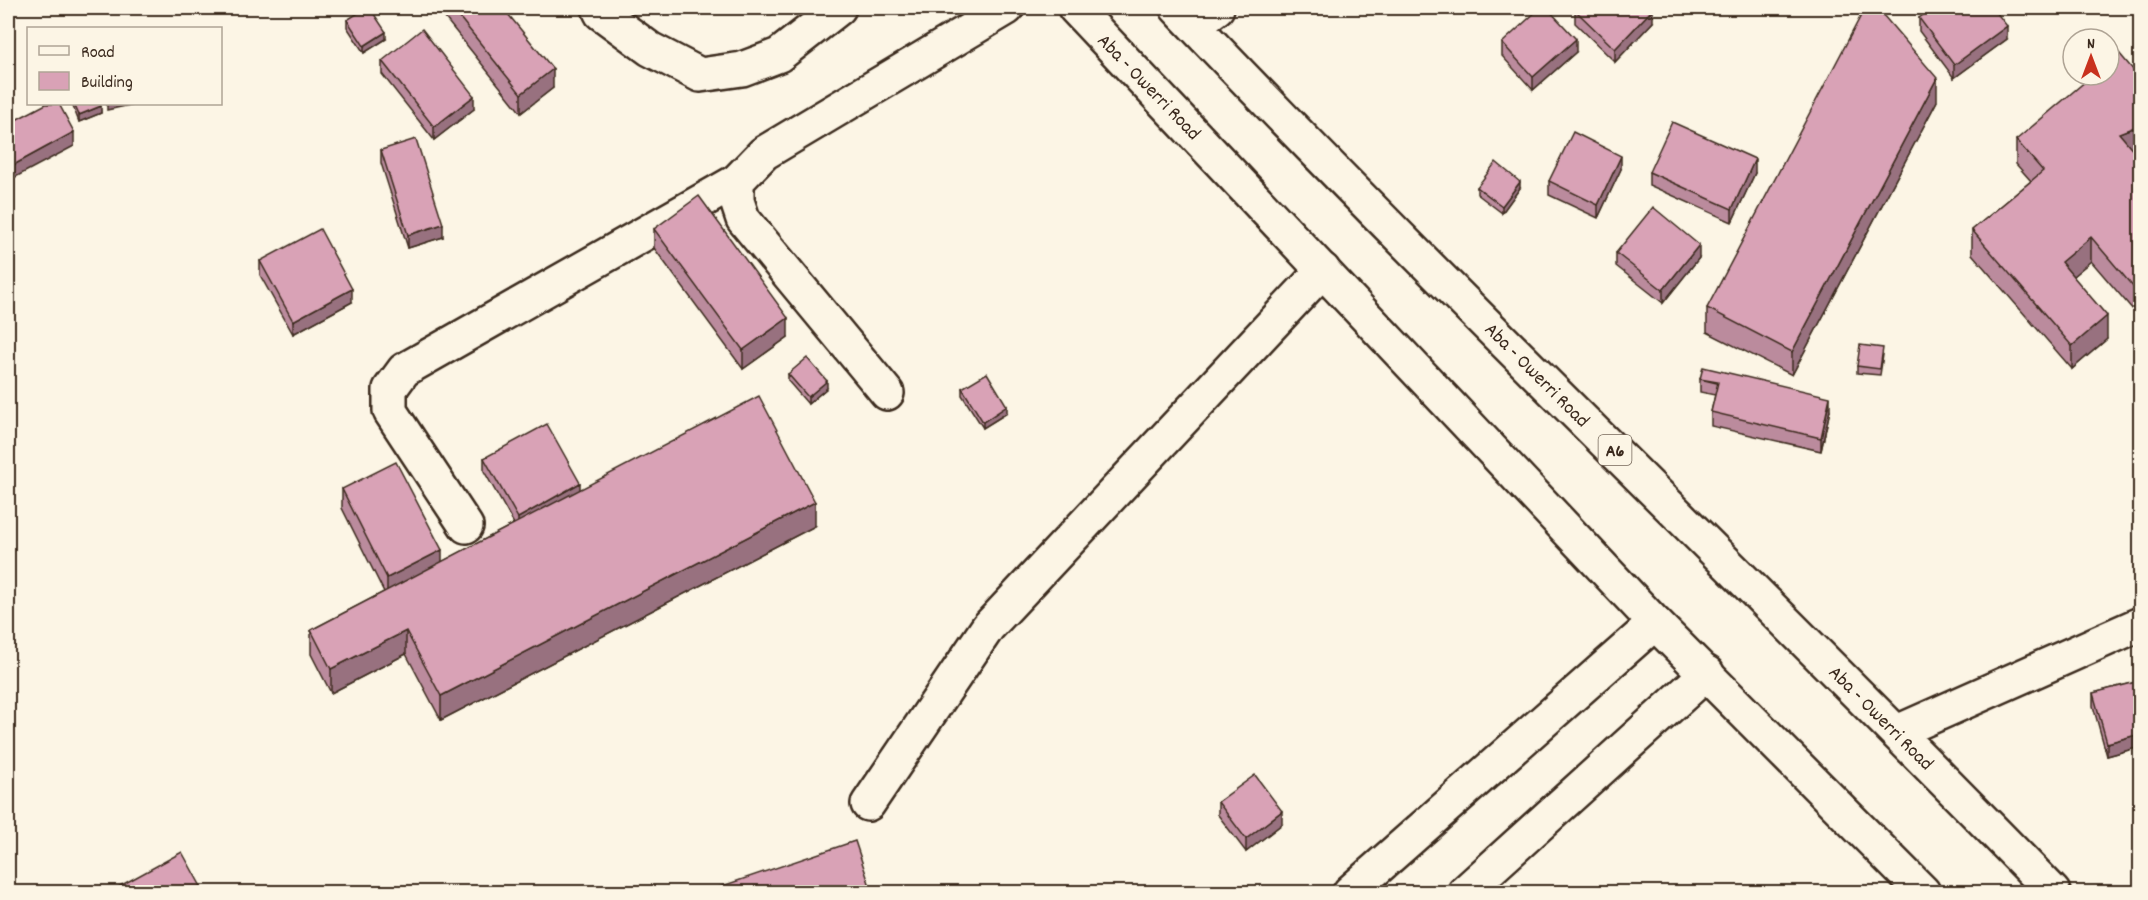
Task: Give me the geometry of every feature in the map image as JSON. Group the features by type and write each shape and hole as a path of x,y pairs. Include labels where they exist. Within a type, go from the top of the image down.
{"main road":[{"path":"599,8 601,13 650,49 700,75 742,69 779,55 839,8"},
{"path":"466,526 390,411 390,389 404,370 737,181 764,153 1007,8"},
{"name":"Aba - Owerri Road","path":"1075,8 1655,623 1923,892"},
{"name":"Aba - Owerri Road","path":"1196,13 1304,142 1897,732 2053,892"},
{"path":"737,181 737,201 743,219 887,393"},
{"path":"867,804 988,627 1323,270"},
{"path":"1350,892 1655,623"},
{"path":"1897,732 2140,624"},
{"path":"1465,892 1707,673"}],"building":[{"path":"366,8 370,8 386,32 364,46 347,20"},
{"path":"452,8 503,8 553,69 521,94"},
{"path":"1540,8 1547,8 1576,39 1533,77 1502,43"},
{"path":"1577,8 1653,9 1615,49 1575,10"},
{"path":"1865,8 1877,8 1937,78 1792,352 1707,308"},
{"path":"1933,8 1993,8 2007,26 1954,65 1919,18"},
{"path":"422,29 474,96 434,127 382,61"},
{"path":"2121,55 2140,78 2140,125 2119,133 2140,158 2140,295 2091,237 2061,262 2107,316 2072,346 1972,230 2043,171 2016,140 2079,87 2121,87"},
{"path":"44,105 60,105 74,132 8,168 8,124"},
{"path":"74,105 101,106 79,115"},
{"path":"1672,122 1755,159 1732,209 1649,172"},
{"path":"1573,132 1621,156 1598,205 1549,181"},
{"path":"416,139 443,224 408,235 381,150"},
{"path":"1496,162 1520,182 1502,206 1477,187"},
{"path":"699,196 788,318 743,350 654,229"},
{"path":"1653,207 1699,245 1663,290 1616,253"},
{"path":"320,229 352,289 293,321 260,261"},
{"path":"1860,345 1883,348 1880,369 1857,366"},
{"path":"807,358 827,381 808,397 788,374"},
{"path":"1703,367 1830,397 1821,438 1711,412 1718,382 1700,379"},
{"path":"987,373 1007,406 983,422 962,388"},
{"path":"759,396 815,502 441,696 406,631 331,669 311,630"},
{"path":"547,424 580,483 518,518 484,458"},
{"path":"396,462 442,550 387,578 342,489"},
{"path":"2140,681 2140,734 2107,743 2093,693"},
{"path":"1255,775 1282,811 1246,839 1218,802"},
{"path":"855,841 872,892 705,892"},
{"path":"182,852 204,892 109,892"}]}
